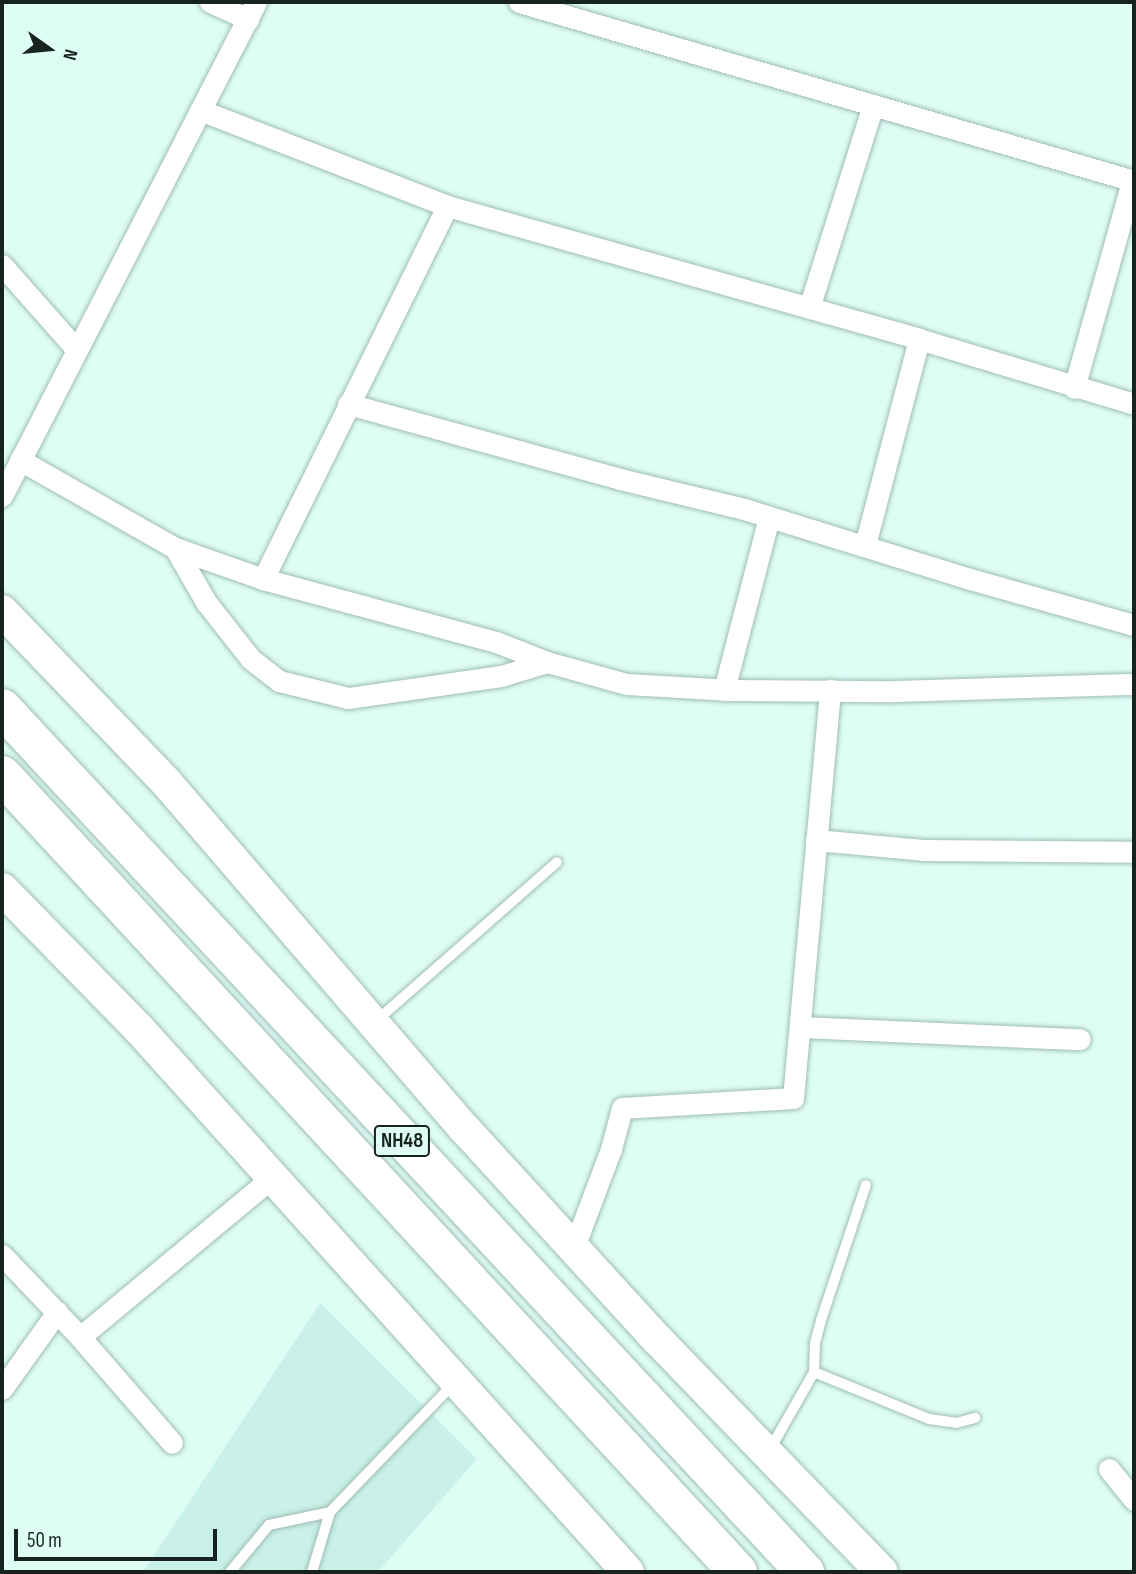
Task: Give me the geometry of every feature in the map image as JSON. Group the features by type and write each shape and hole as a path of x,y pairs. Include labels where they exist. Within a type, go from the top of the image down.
{"highway":[{"name":"NH48","path":"2,708 805,1572"},
{"name":"NH48","path":"2,775 738,1572"}],"main road":[{"path":"2,611 166,782 474,1138 656,1338 882,1572"},
{"path":"2,889 140,1030 628,1572"}],"street":[{"path":"2,496 252,10 210,2"},
{"path":"519,2 1133,181 1074,388"},
{"path":"809,308 873,105"},
{"path":"200,110 447,206 919,339 1134,404"},
{"path":"263,579 447,206"},
{"path":"2,265 77,350"},
{"path":"865,545 919,339"},
{"path":"348,404 769,517 970,579 1134,625"},
{"path":"20,460 175,548 263,579 496,642 547,662 627,684 724,690 1134,684"},
{"path":"724,690 769,517"},
{"path":"175,548 214,611 250,658 279,681 348,698 501,676 547,662"},
{"path":"574,1247 611,1149 622,1108 793,1098 830,690"},
{"path":"817,840 923,850 1134,852"},
{"path":"800,1027 1080,1039"},
{"path":"80,1337 273,1177"},
{"path":"2,1255 80,1337 172,1443"},
{"path":"2,1390 57,1312"},
{"path":"1109,1469 1134,1500"}],"lane":[{"path":"375,1022 557,862"},
{"path":"768,1454 814,1372 815,1343 821,1320 866,1185"},
{"path":"814,1372 929,1419 956,1423 975,1418"},
{"path":"312,1572 330,1512 456,1381"},
{"path":"230,1572 269,1525 330,1512"}],"shaded area":[{"path":"320,1303 477,1459 378,1572 143,1572"}]}
